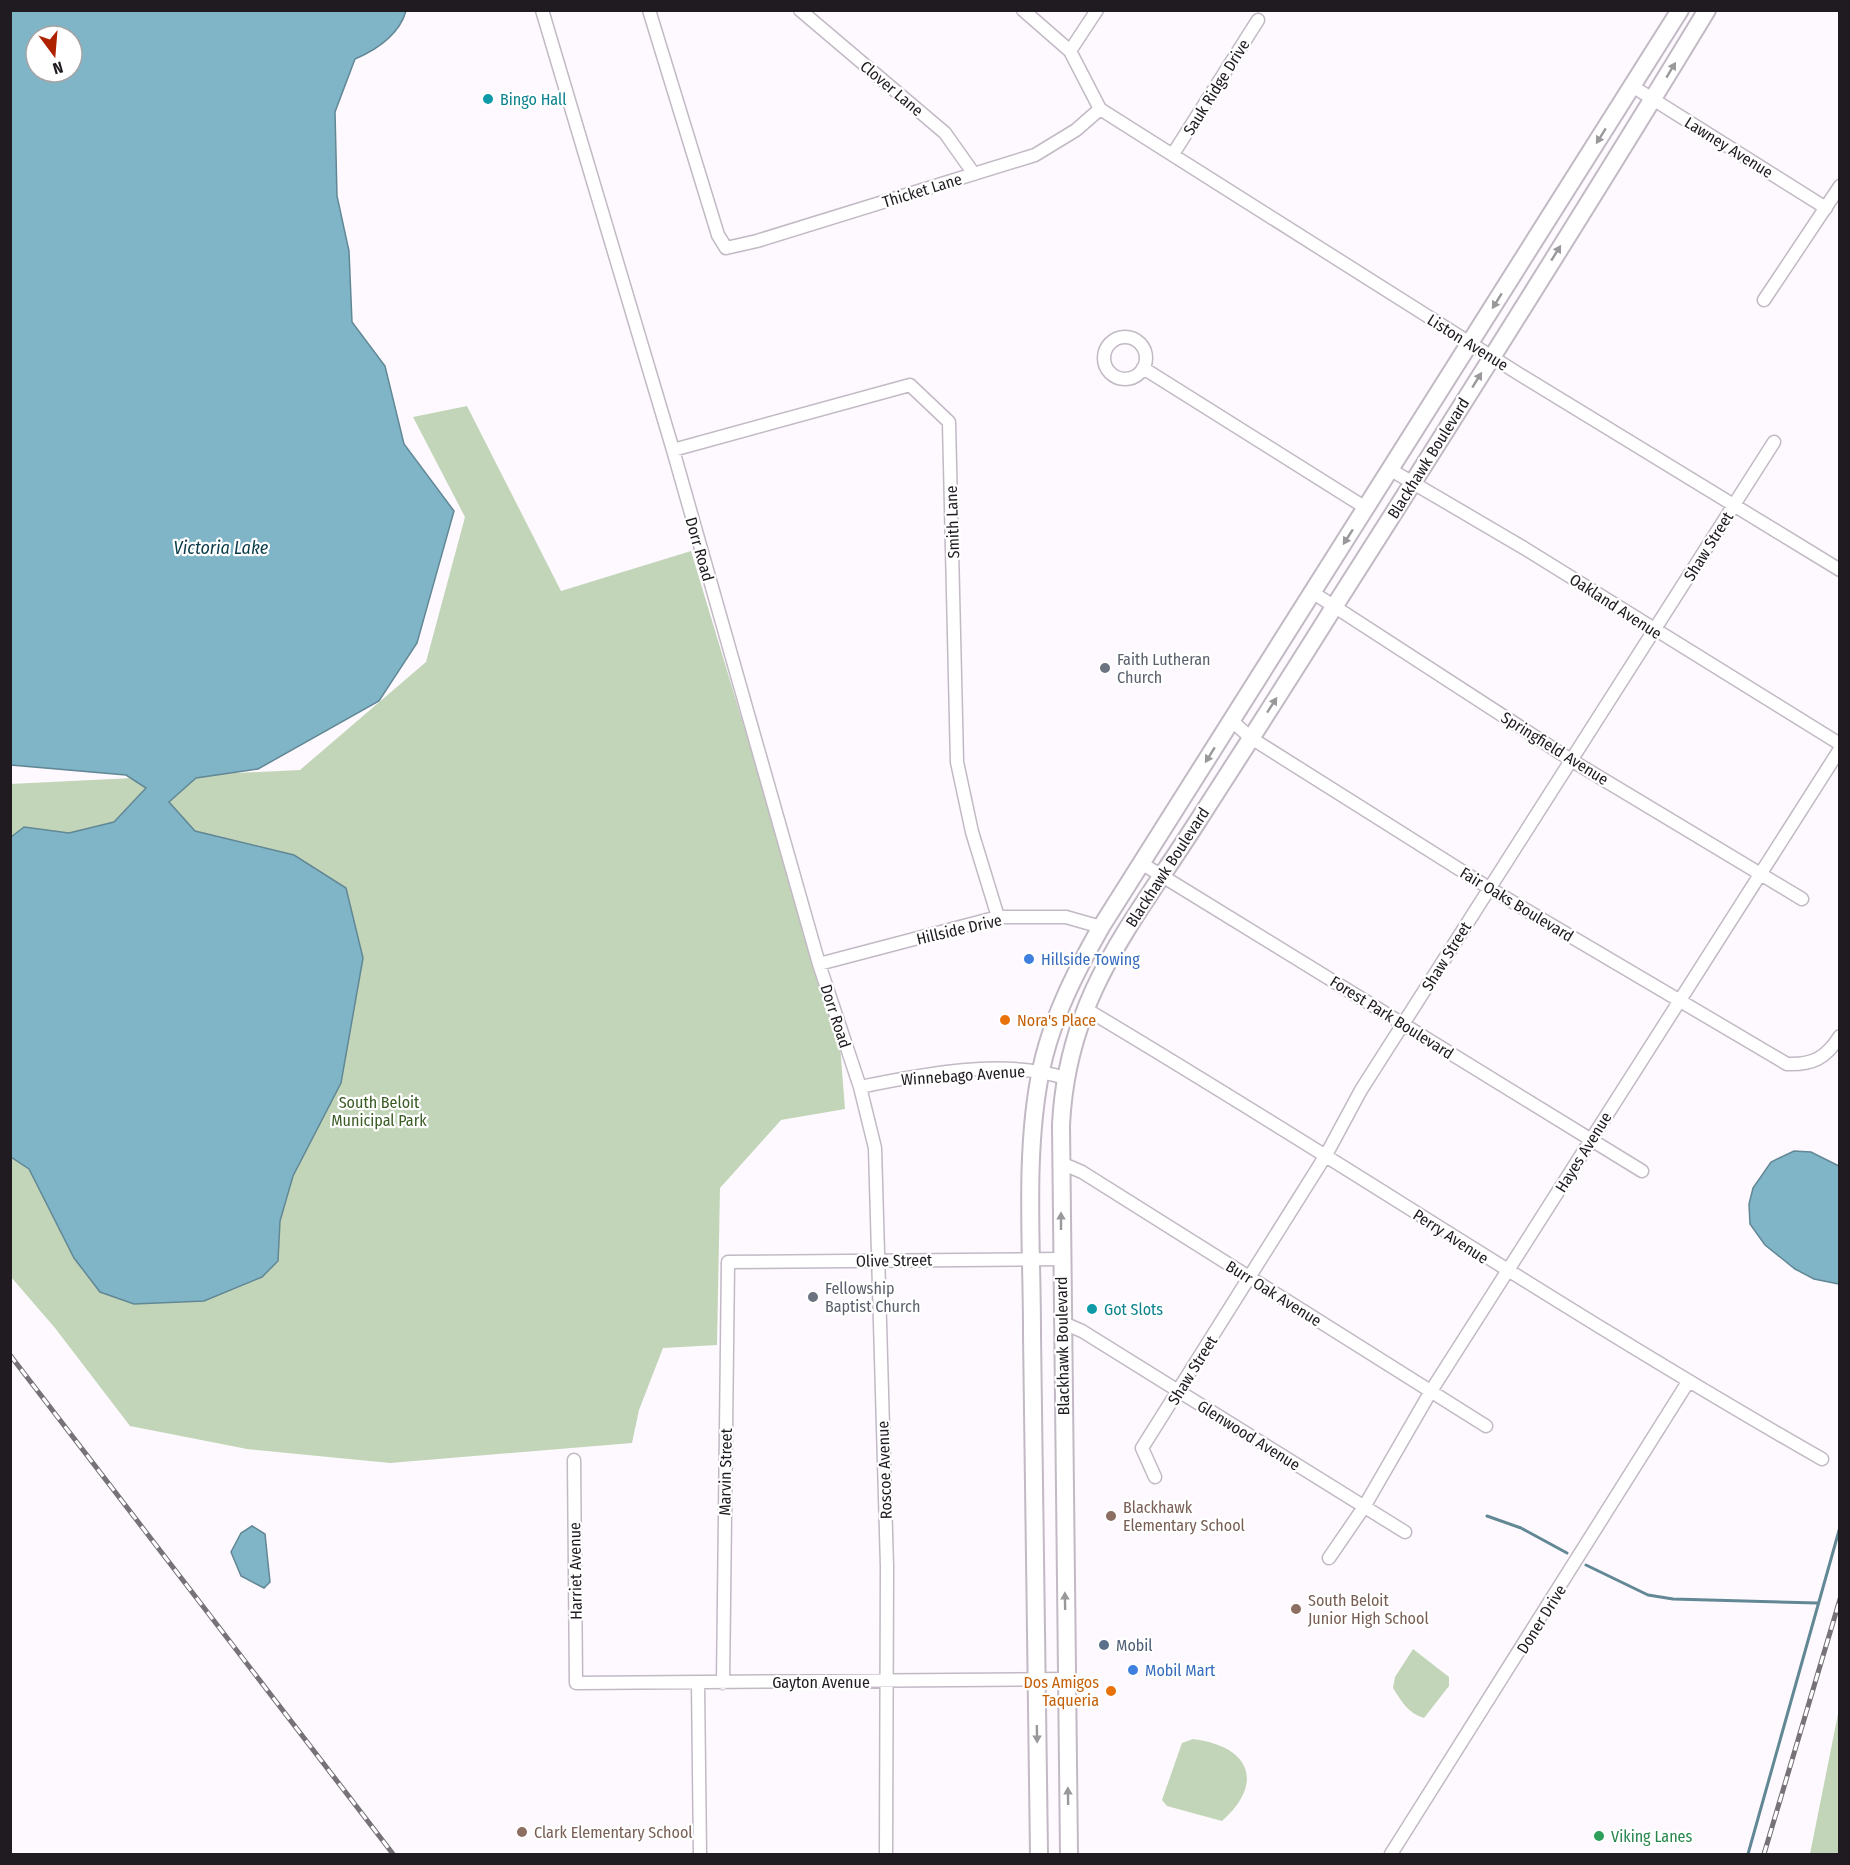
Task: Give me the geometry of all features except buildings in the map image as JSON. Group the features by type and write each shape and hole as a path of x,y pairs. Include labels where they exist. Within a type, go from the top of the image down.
{"main road":[{"name":"Blackhawk Boulevard","path":"1039,1854 1032,1257 1033,1140 1041,1071 1054,1023 1067,990 1101,927 1680,10"},
{"name":"Blackhawk Boulevard","path":"1069,1854 1060,1163 1065,1078 1084,1008 1126,930 1335,607 1707,10"}],"street":[{"name":"Dorr Road","path":"542,10 673,450 819,964 860,1087"},
{"name":"Thicket Lane","path":"649,10 718,235 726,248 757,241 1035,155 1076,130 1100,109"},
{"name":"Clover Lane","path":"800,10 945,133 974,174"},
{"path":"1023,10 1070,51 1100,109"},
{"path":"1070,51 1097,10"},
{"name":"Sauk Ridge Drive","path":"1173,154 1258,20"},
{"name":"Lawney Avenue","path":"1632,86 1826,208"},
{"name":"Liston Avenue","path":"1100,109 1492,356 1839,570"},
{"path":"1764,300 1839,186"},
{"path":"1143,368 1366,508"},
{"name":"Smith Lane","path":"673,450 910,384 949,422 957,762 972,832 998,917"},
{"name":"Shaw Street","path":"1155,1477 1142,1448 1326,1155 1361,1090 1774,442"},
{"name":"Oakland Avenue","path":"1391,470 1524,548 1839,746"},
{"name":"Springfield Avenue","path":"1312,592 1571,760 1802,899"},
{"name":"Fair Oaks Boulevard","path":"1232,721 1251,738 1489,888 1787,1064 1805,1065 1818,1061 1839,1036"},
{"name":"Hayes Avenue","path":"1329,1558 1364,1507 1431,1391 1678,1000 1761,874 1839,746"},
{"name":"Forest Park Boulevard","path":"1141,863 1642,1171"},
{"name":"Hillside Drive","path":"819,964 998,917 1066,917 1101,927"},
{"name":"Perry Avenue","path":"1084,1008 1326,1155 1508,1272 1688,1382 1822,1459"},
{"name":"Winnebago Avenue","path":"860,1087 926,1075 1014,1068 1041,1071 1065,1078"},
{"name":"Roscoe Avenue","path":"860,1087 875,1148 887,1567 886,1854"},
{"name":"Burr Oak Avenue","path":"1060,1163 1082,1172 1486,1426"},
{"name":"Olive Street","path":"728,1262 1032,1257 1061,1259"},
{"name":"Marvin Street","path":"723,1683 728,1262"},
{"name":"Glenwood Avenue","path":"1061,1322 1082,1331 1404,1532"},
{"name":"Doner Drive","path":"1391,1854 1688,1382"},
{"name":"Harriet Avenue","path":"574,1460 576,1683"},
{"name":"Gayton Avenue","path":"576,1683 1066,1679"},
{"path":"698,1683 700,1854"}],"green space":[{"name":"South Beloit Municipal Park","path":"467,406 561,591 691,551 840,1045 845,1109 781,1120 720,1188 717,1345 663,1348 639,1410 632,1443 390,1463 247,1449 130,1426 55,1328 11,1277 10,784 300,770 426,662 465,517 413,417"},
{"path":"1413,1649 1449,1677 1449,1686 1424,1718 1410,1710 1393,1688 1395,1677"},
{"path":"1839,1709 1839,1854 1810,1854"},
{"path":"1193,1739 1227,1749 1245,1768 1247,1780 1244,1793 1236,1807 1222,1821 1167,1806 1162,1800 1182,1743"}],"water":[{"name":"Victoria Lake","path":"10,11 406,11 403,20 386,41 355,59 335,112 337,196 349,251 352,322 385,366 404,444 454,511 417,643 379,701 258,769 196,778 169,802 195,831 294,855 346,888 363,958 341,1083 293,1176 280,1221 278,1261 262,1277 204,1301 134,1304 100,1292 74,1258 29,1169 11,1157 11,837 24,827 69,833 114,822 146,788 126,775 11,765"},
{"path":"1794,1151 1811,1152 1839,1166 1839,1284 1814,1279 1795,1269 1765,1245 1750,1224 1749,1204 1753,1188 1771,1162"},
{"path":"252,1526 265,1534 270,1582 264,1588 241,1576 231,1552 241,1533"}],"waterway":[{"path":"1487,1516 1521,1528 1567,1553"},
{"path":"1748,1854 1840,1527"},
{"path":"1586,1565 1648,1595 1673,1599 1817,1603"}],"railway":[{"path":"10,1355 393,1854"},
{"path":"1764,1854 1840,1599"}],"place":[{"name":"Bingo Hall","path":"488,99"},
{"name":"Faith Lutheran Church","path":"1105,668"},
{"name":"Hillside Towing","path":"1029,959"},
{"name":"Nora's Place","path":"1005,1020"},
{"name":"Fellowship Baptist Church","path":"813,1297"},
{"name":"Got Slots","path":"1092,1309"},
{"name":"Blackhawk Elementary School","path":"1111,1516"},
{"name":"South Beloit Junior High School","path":"1296,1609"},
{"name":"Mobil","path":"1104,1645"},
{"name":"Mobil Mart","path":"1133,1670"},
{"name":"Dos Amigos Taqueria","path":"1111,1691"},
{"name":"Clark Elementary School","path":"522,1832"},
{"name":"Viking Lanes","path":"1599,1836"}]}
